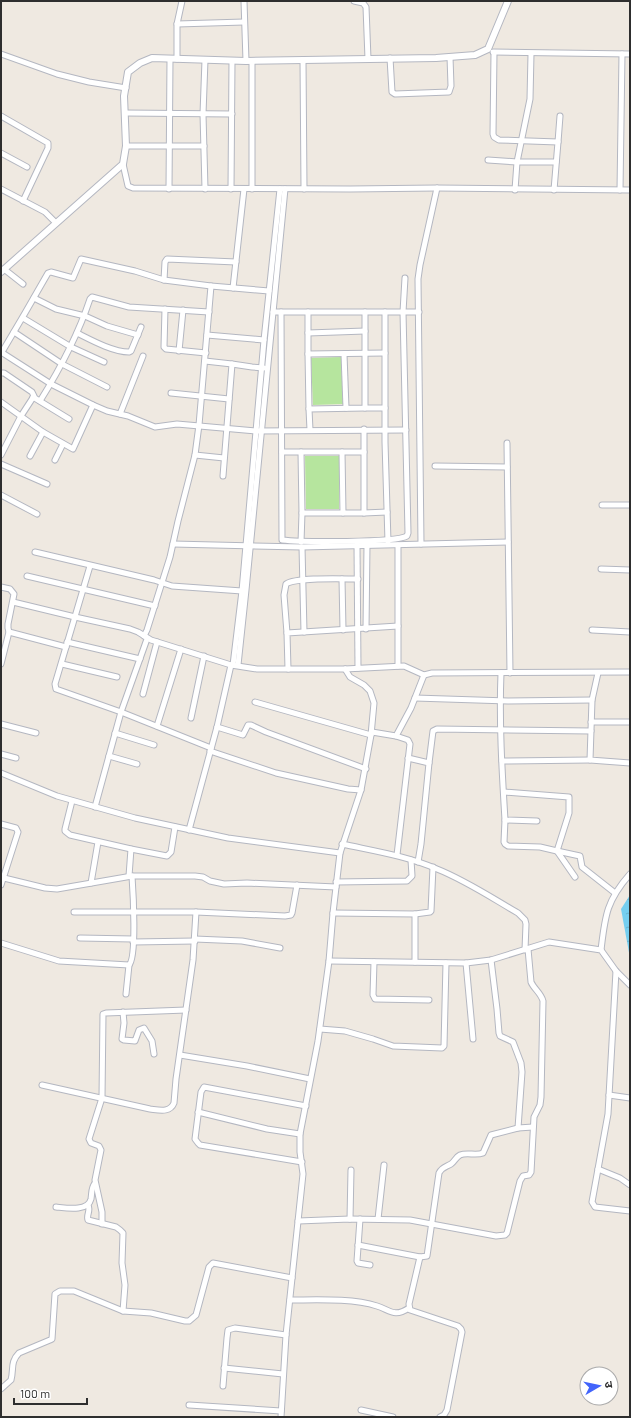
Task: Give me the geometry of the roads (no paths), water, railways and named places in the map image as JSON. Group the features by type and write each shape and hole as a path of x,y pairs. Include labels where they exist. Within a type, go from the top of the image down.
{"street":[{"path":"169,189 170,114 177,24 182,1"},
{"path":"244,1 244,22 249,61 252,189"},
{"path":"354,1 363,3 366,7 368,59"},
{"path":"508,1 491,51 494,137 499,140 558,142"},
{"path":"177,24 244,22"},
{"path":"630,54 531,54 491,51 475,55 450,57 368,59 232,61 152,58 140,63 128,72 124,96 126,146 122,164 128,186 133,188 437,188 630,190"},
{"path":"1,54 57,74 89,82 126,88"},
{"path":"515,190 517,162 530,99 531,54"},
{"path":"620,190 622,54"},
{"path":"390,58 392,92 395,94 449,92 451,86 450,57"},
{"path":"204,60 203,114 205,189"},
{"path":"303,60 304,189"},
{"path":"231,189 232,61"},
{"path":"125,113 232,114"},
{"path":"1,116 48,143 48,148 23,201"},
{"path":"554,190 560,116"},
{"path":"126,146 204,146"},
{"path":"1,153 27,167"},
{"path":"488,160 556,162"},
{"path":"23,284 2,270 122,164"},
{"path":"421,544 418,279 437,188"},
{"path":"1,189 45,212 56,223"},
{"path":"233,288 244,189"},
{"path":"265,368 264,340 282,189"},
{"path":"189,830 234,665 248,546 265,368 273,312 282,189"},
{"path":"164,280 165,262 167,258 236,262"},
{"path":"269,291 164,280 135,271 81,259 73,278 51,272 48,273 23,318 1,352 51,384 107,412 120,414 155,427 177,424 259,430 406,430"},
{"path":"281,312 282,540 302,544 367,545 404,538 407,536 403,312 405,278"},
{"path":"95,807 114,733 140,659 147,630 162,583 195,455 212,286"},
{"path":"40,401 71,347 92,297 129,307 209,312"},
{"path":"34,298 56,309 84,316 138,335"},
{"path":"165,309 164,347 166,349 179,351 206,353"},
{"path":"179,351 182,310"},
{"path":"273,312 419,312"},
{"path":"308,312 310,430"},
{"path":"365,312 365,408"},
{"path":"385,312 385,429 388,542"},
{"path":"23,318 71,347 104,362"},
{"path":"77,333 100,344 126,352 131,351 141,327"},
{"path":"308,333 365,331"},
{"path":"14,332 62,364 107,387"},
{"path":"207,336 264,340"},
{"path":"308,354 385,353"},
{"path":"344,354 346,408"},
{"path":"120,414 143,356"},
{"path":"205,361 265,368"},
{"path":"224,476 226,428 232,364"},
{"path":"1,373 32,392 33,397 69,420"},
{"path":"171,393 229,400"},
{"path":"1,455 33,397"},
{"path":"1,402 43,432 71,449 74,448 93,405"},
{"path":"309,409 385,408"},
{"path":"364,429 364,513"},
{"path":"30,456 43,432"},
{"path":"507,443 510,673"},
{"path":"55,460 64,444"},
{"path":"282,452 364,452"},
{"path":"301,452 304,632"},
{"path":"342,452 343,513"},
{"path":"195,455 224,458"},
{"path":"1,464 47,484"},
{"path":"435,466 507,467"},
{"path":"1,495 37,514"},
{"path":"602,505 630,505"},
{"path":"302,513 387,512"},
{"path":"173,544 248,546 388,542 398,545 508,542"},
{"path":"357,545 358,668"},
{"path":"366,629 367,545"},
{"path":"398,545 398,666"},
{"path":"234,665 248,546"},
{"path":"35,552 172,586 242,591"},
{"path":"90,566 55,684 56,689 121,712 211,750 276,773 348,789 361,790"},
{"path":"601,570 630,570"},
{"path":"27,576 155,606"},
{"path":"342,579 343,630"},
{"path":"288,670 287,633 284,615 284,587 288,583 302,581 358,579"},
{"path":"1,587 10,589 13,592 13,602 8,624 9,632 1,664"},
{"path":"13,602 134,630 145,638 157,642 234,665 257,669 345,669 404,666 424,675 432,673 630,672"},
{"path":"1,622 8,624"},
{"path":"287,633 358,630 398,626"},
{"path":"592,630 630,632"},
{"path":"9,632 140,659"},
{"path":"143,694 157,642"},
{"path":"157,726 181,649"},
{"path":"191,718 204,656"},
{"path":"62,664 116,677"},
{"path":"281,1417 286,1335 303,1174 300,1152 300,1134 320,1028 329,961 340,852 361,790 366,769 374,703 373,696 370,691 364,685 350,677 345,669"},
{"path":"501,673 500,730 504,792 505,844 508,846 540,847 580,856 582,866 615,893"},
{"path":"590,760 592,700 598,673"},
{"path":"396,736 416,698 424,675"},
{"path":"416,698 500,701 592,700"},
{"path":"255,702 371,734 396,736 408,740 408,758 398,855"},
{"path":"591,722 630,722"},
{"path":"1,724 36,733"},
{"path":"217,727 243,735 248,725 252,725 266,732 366,769"},
{"path":"418,862 434,730 591,731"},
{"path":"114,733 154,745"},
{"path":"1,754 16,758"},
{"path":"109,756 137,764"},
{"path":"408,758 429,763"},
{"path":"502,761 590,760 630,763"},
{"path":"1,773 47,793 135,818 228,838 340,852"},
{"path":"504,792 569,797 569,813 557,851"},
{"path":"72,801 66,831 70,835 167,856 171,852 175,827"},
{"path":"505,820 537,821"},
{"path":"1,824 16,828 18,832 1,885"},
{"path":"91,883 98,842"},
{"path":"298,1221 350,1218 410,1220 496,1236 505,1235 507,1233 521,1178 529,1175 531,1172 534,1117 540,1105 541,1097 544,1010 542,996 533,986 532,982 526,950 525,920 518,913 467,884 433,867 398,855 342,844"},
{"path":"126,994 129,965 132,961 134,912 131,876 131,849"},
{"path":"557,851 575,877"},
{"path":"4,878 54,889 131,876 196,876 219,884 296,885 407,881 412,876 411,860"},
{"path":"1,865 7,867"},
{"path":"333,913 415,914 430,912 433,867"},
{"path":"630,874 615,893 606,914 601,950 616,971 630,984"},
{"path":"74,912 196,912 288,916 292,913 296,885"},
{"path":"42,1085 150,1108 164,1110 170,1109 174,1103 193,960 196,912"},
{"path":"415,914 415,962"},
{"path":"80,938 242,941 280,948"},
{"path":"329,961 466,963 491,960 549,942 601,950"},
{"path":"1,943 59,961 129,965"},
{"path":"491,960 499,1033 500,1036 513,1042 522,1063 518,1128"},
{"path":"374,962 373,995 375,999 429,1000"},
{"path":"320,1028 345,1031 393,1046 442,1048 444,1046 446,963"},
{"path":"466,963 473,1039"},
{"path":"616,971 608,1114 592,1202 593,1206 630,1211"},
{"path":"102,1224 102,1212 95,1183 100,1150 99,1146 91,1143 89,1138 102,1098 103,1014 186,1010"},
{"path":"123,1012 124,1022 122,1039 135,1041 139,1030 144,1028 153,1044 154,1054"},
{"path":"180,1056 247,1066 310,1080"},
{"path":"302,1162 200,1145 195,1139 201,1092 204,1087 306,1106"},
{"path":"609,1095 630,1098"},
{"path":"198,1112 267,1129 300,1134"},
{"path":"358,1244 426,1257 428,1254 440,1170 452,1164 458,1156 462,1154 483,1153 492,1135 518,1128 533,1127"},
{"path":"378,1219 384,1165"},
{"path":"598,1169 620,1178 630,1185"},
{"path":"350,1218 351,1170"},
{"path":"95,1183 92,1187 88,1205 90,1210 88,1220 116,1227 123,1233 122,1263 125,1285 123,1311"},
{"path":"56,1208 74,1208 88,1205"},
{"path":"360,1219 357,1261 358,1263 370,1265"},
{"path":"409,1308 420,1257"},
{"path":"1,1389 11,1380 13,1360 19,1353 52,1338 55,1294 60,1291 72,1291 123,1311 151,1313 189,1321 196,1315 209,1267 213,1263 292,1278"},
{"path":"290,1300 352,1302 376,1306 392,1312 404,1311 409,1308"},
{"path":"409,1308 411,1311 458,1326 461,1329 462,1336 447,1410 444,1415 440,1417"},
{"path":"223,1386 226,1338 228,1330 231,1328 286,1335"},
{"path":"224,1368 283,1374"},
{"path":"189,1405 281,1411"},
{"path":"361,1410 393,1417"}],"water":[{"path":"630,895 630,958 621,909"}]}
